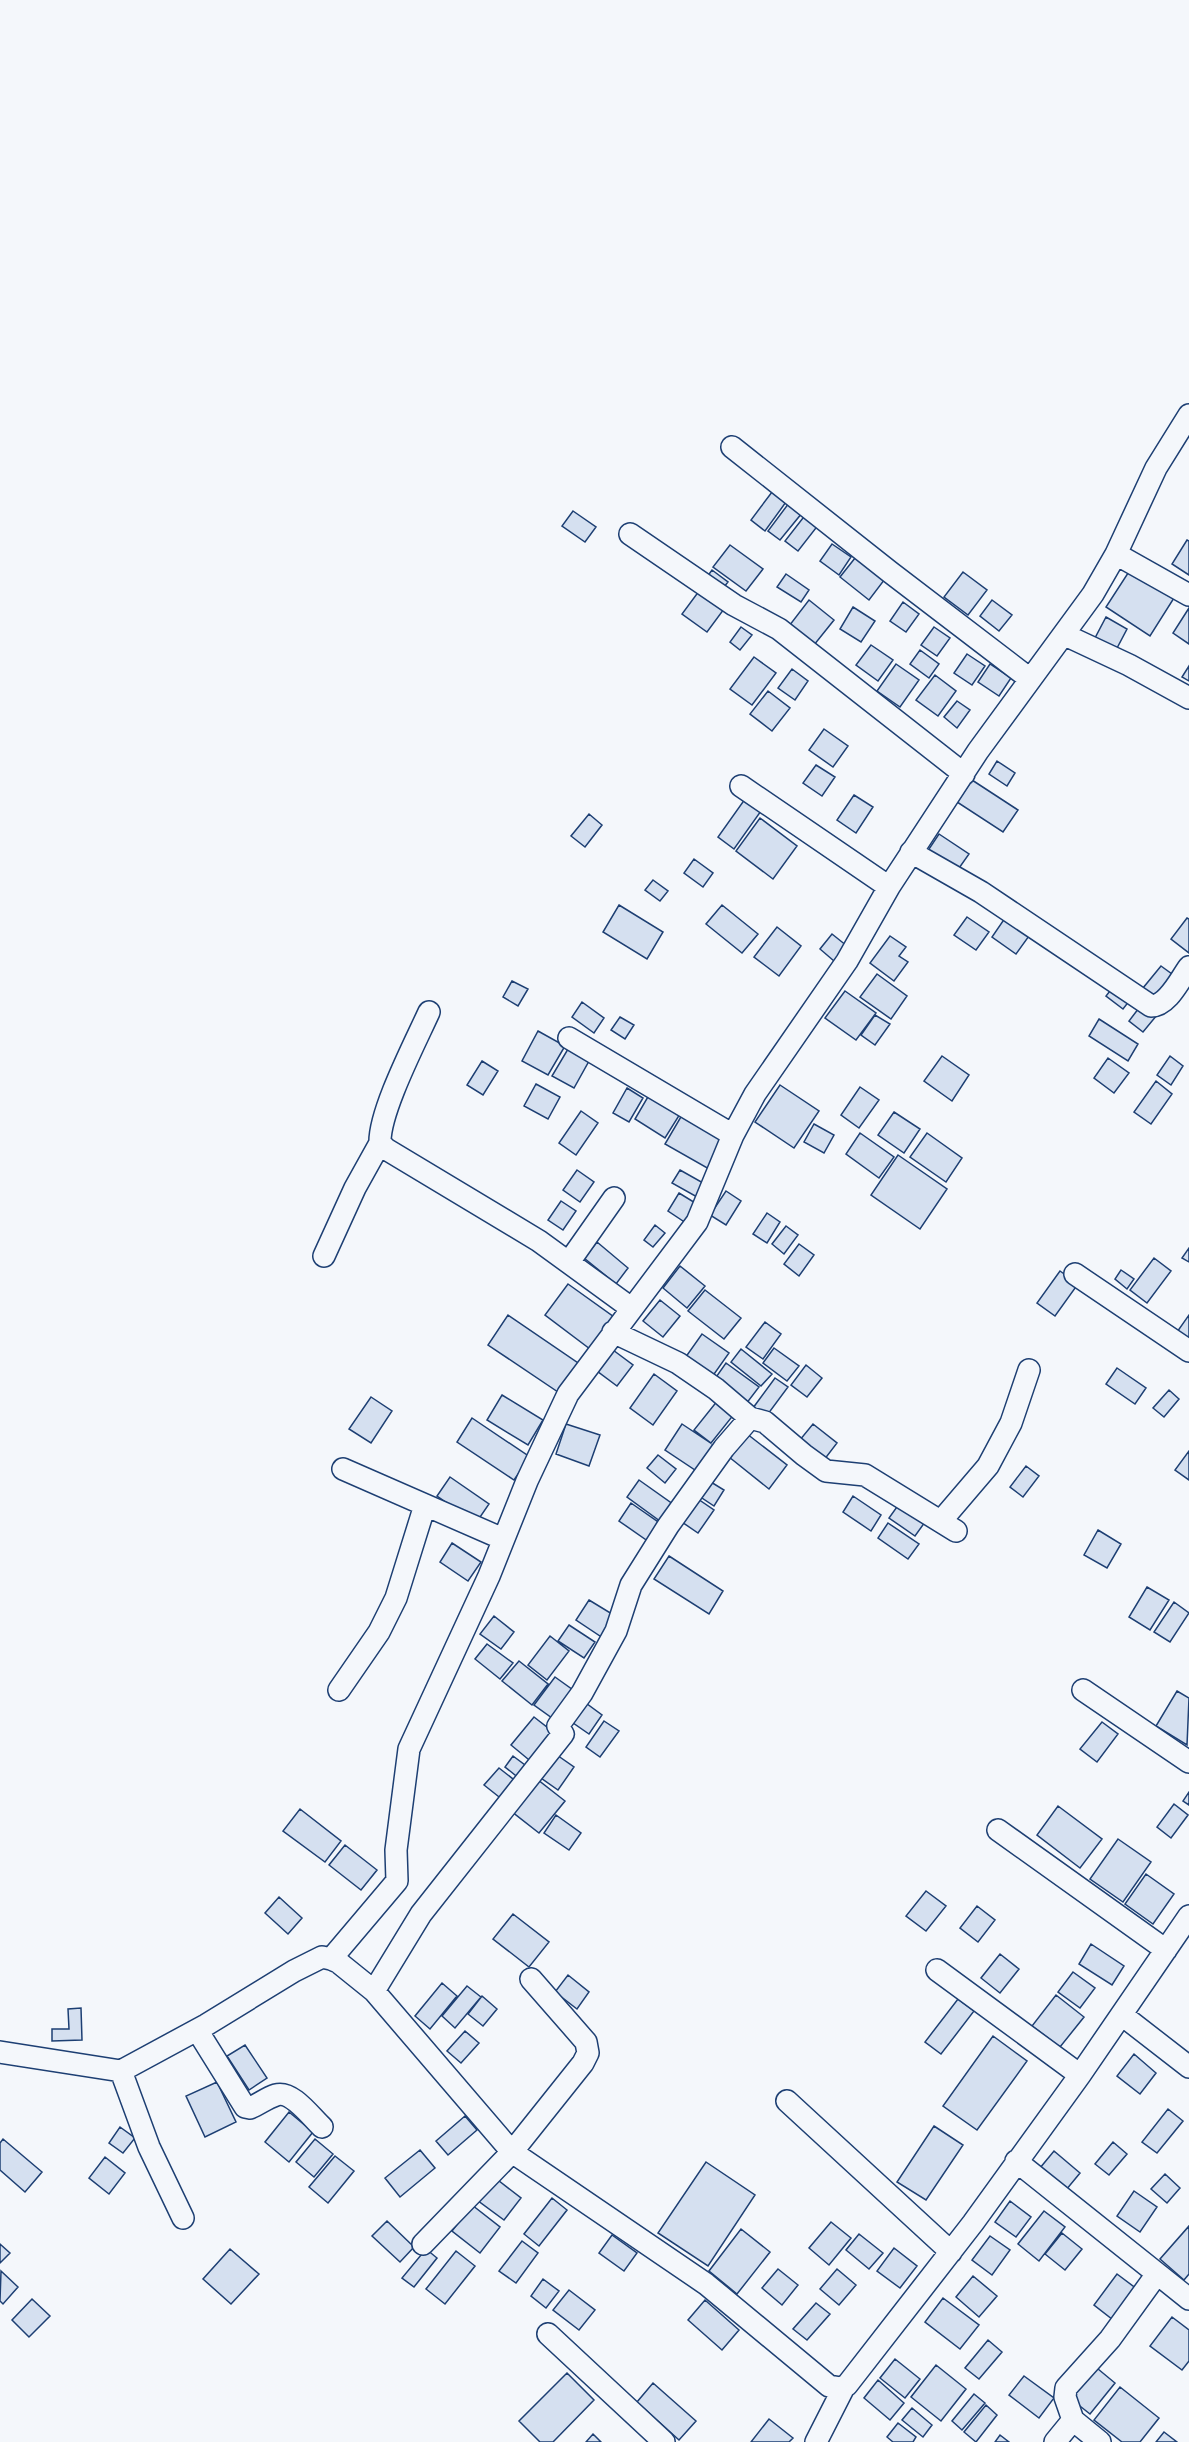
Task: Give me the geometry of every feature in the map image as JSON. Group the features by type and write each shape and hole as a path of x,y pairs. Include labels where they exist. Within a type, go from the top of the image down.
{"street":[{"path":"331,1959 397,1881 396,1850 409,1749 489,1576 527,1481 568,1394 697,1222 733,1135 755,1094 847,961 910,852 1030,679 1094,594 1116,554 1156,468 1189,415"},
{"path":"732,447 1030,679"},
{"path":"630,534 734,605 779,630 964,774"},
{"path":"1116,554 1189,595"},
{"path":"1065,635 1129,664 1189,698"},
{"path":"741,786 889,887"},
{"path":"910,852 981,892 1151,1006 1158,1006 1164,1001 1189,967"},
{"path":"324,1256 355,1188 380,1143 380,1131 392,1096 429,1012"},
{"path":"569,1038 733,1135"},
{"path":"380,1143 386,1149 539,1242 631,1308"},
{"path":"568,1262 614,1198"},
{"path":"1075,1274 1189,1351"},
{"path":"613,1332 678,1363 716,1389 750,1418 765,1422 826,1471 865,1475 949,1526 988,1466 1011,1423 1029,1370"},
{"path":"374,1991 421,1914 563,1734 558,1726 582,1694 616,1631 631,1585 668,1526 724,1448 750,1418"},
{"path":"343,1469 504,1539"},
{"path":"339,1690 379,1632 396,1598 425,1505"},
{"path":"1083,1690 1189,1762"},
{"path":"998,1830 1166,1950"},
{"path":"816,2442 844,2387 951,2252 1080,2075 1189,1916"},
{"path":"0,2052 121,2071 197,2030 294,1971 322,1957 331,1959 374,1991 512,2152 706,2284 829,2386 844,2387"},
{"path":"937,1970 1080,2075"},
{"path":"423,2244 512,2152 583,2063 588,2053 586,2042 531,1979"},
{"path":"1122,2015 1189,2067"},
{"path":"197,2030 245,2107 250,2108 274,2095 282,2094 293,2099 321,2127"},
{"path":"121,2071 150,2147 183,2218"},
{"path":"787,2101 951,2252"},
{"path":"1016,2162 1189,2300"},
{"path":"1100,2442 1073,2420 1065,2397 1066,2388 1110,2339 1157,2274"},
{"path":"548,2334 664,2442"},
{"path":"1055,2442 1073,2420"}],"building":[{"path":"772,492 786,502 765,531 751,520"},
{"path":"789,503 802,513 780,540 768,531"},
{"path":"810,509 823,519 798,551 785,541"},
{"path":"573,511 596,527 585,542 562,526"},
{"path":"1187,540 1189,541 1189,575 1172,564"},
{"path":"832,544 851,557 839,575 820,561"},
{"path":"730,545 763,569 746,591 713,567"},
{"path":"859,553 888,575 869,600 840,577"},
{"path":"712,570 728,582 720,592 704,581"},
{"path":"1130,570 1174,598 1150,636 1106,607"},
{"path":"963,572 987,590 968,615 944,597"},
{"path":"786,574 809,590 801,602 777,587"},
{"path":"702,587 727,605 707,632 682,614"},
{"path":"809,600 834,620 814,645 789,626"},
{"path":"992,600 1012,615 999,631 980,616"},
{"path":"903,602 919,614 906,632 890,621"},
{"path":"853,607 875,621 861,642 840,629"},
{"path":"1189,608 1189,644 1173,633"},
{"path":"1106,617 1127,629 1116,650 1095,638"},
{"path":"741,627 752,635 740,650 730,642"},
{"path":"934,627 950,638 937,656 921,645"},
{"path":"871,645 893,660 878,681 856,665"},
{"path":"920,650 939,664 929,678 910,664"},
{"path":"967,654 985,666 972,685 954,673"},
{"path":"754,657 776,673 752,705 730,689"},
{"path":"896,664 919,680 900,707 877,691"},
{"path":"990,664 1011,678 999,696 978,682"},
{"path":"1189,666 1189,681 1182,677"},
{"path":"792,669 808,681 795,700 778,688"},
{"path":"935,675 956,691 938,716 916,700"},
{"path":"768,691 790,708 772,731 750,714"},
{"path":"957,701 970,710 957,728 944,717"},
{"path":"824,729 848,746 833,767 809,750"},
{"path":"997,761 1015,773 1007,786 989,774"},
{"path":"816,765 835,777 822,796 803,783"},
{"path":"972,780 1018,810 1003,832 957,802"},
{"path":"854,795 873,807 856,833 837,820"},
{"path":"745,799 761,811 734,849 718,837"},
{"path":"589,814 602,825 585,847 571,836"},
{"path":"760,818 797,846 773,879 736,851"},
{"path":"939,834 969,854 957,871 927,852"},
{"path":"694,859 713,873 703,887 684,873"},
{"path":"653,880 668,891 660,901 645,890"},
{"path":"619,905 663,932 647,959 603,932"},
{"path":"722,905 758,934 742,953 706,924"},
{"path":"967,917 989,932 976,950 954,935"},
{"path":"1005,918 1029,936 1016,954 992,937"},
{"path":"1187,918 1189,919 1189,953 1171,939"},
{"path":"777,927 801,946 779,976 754,957"},
{"path":"832,934 847,946 834,961 820,949"},
{"path":"890,936 906,947 899,956 908,962 894,981 870,963"},
{"path":"1161,966 1176,977 1158,1000 1143,988"},
{"path":"877,974 907,996 891,1019 860,997"},
{"path":"512,981 528,989 518,1006 503,997"},
{"path":"1113,987 1130,1000 1123,1009 1106,996"},
{"path":"845,991 876,1013 856,1040 825,1018"},
{"path":"582,1002 604,1018 594,1033 572,1017"},
{"path":"1142,1004 1157,1015 1143,1032 1129,1021"},
{"path":"875,1015 890,1024 875,1045 861,1035"},
{"path":"620,1017 634,1025 625,1039 611,1030"},
{"path":"1099,1019 1138,1044 1128,1061 1089,1036"},
{"path":"538,1031 565,1046 548,1075 522,1061"},
{"path":"568,1049 589,1061 574,1088 552,1076"},
{"path":"942,1056 969,1075 952,1101 924,1081"},
{"path":"1170,1056 1183,1066 1171,1085 1157,1075"},
{"path":"1108,1058 1129,1073 1114,1093 1094,1078"},
{"path":"482,1061 498,1071 483,1095 467,1085"},
{"path":"1156,1081 1172,1094 1151,1124 1134,1112"},
{"path":"536,1084 560,1097 548,1119 524,1106"},
{"path":"780,1085 819,1111 794,1148 755,1122"},
{"path":"860,1087 879,1100 859,1128 841,1115"},
{"path":"627,1088 643,1098 629,1122 613,1113"},
{"path":"649,1095 680,1114 665,1138 635,1119"},
{"path":"581,1111 598,1123 576,1155 559,1143"},
{"path":"894,1112 920,1129 904,1153 878,1135"},
{"path":"682,1115 726,1140 709,1169 665,1144"},
{"path":"814,1124 834,1135 824,1153 804,1142"},
{"path":"860,1133 894,1157 879,1178 846,1154"},
{"path":"927,1133 962,1158 946,1182 910,1157"},
{"path":"898,1155 947,1189 920,1229 871,1195"},
{"path":"577,1170 594,1182 580,1202 563,1190"},
{"path":"680,1170 705,1184 697,1197 672,1183"},
{"path":"726,1191 741,1201 726,1225 710,1215"},
{"path":"679,1193 697,1204 686,1223 668,1211"},
{"path":"561,1201 576,1211 563,1230 548,1220"},
{"path":"767,1213 780,1222 767,1243 753,1234"},
{"path":"655,1225 665,1233 653,1247 644,1240"},
{"path":"786,1226 798,1235 784,1254 772,1244"},
{"path":"597,1242 628,1268 616,1284 584,1258"},
{"path":"799,1244 814,1255 799,1276 784,1264"},
{"path":"1189,1248 1189,1262 1182,1258"},
{"path":"1154,1258 1171,1271 1147,1303 1130,1290"},
{"path":"680,1266 705,1286 687,1308 663,1288"},
{"path":"1121,1270 1134,1279 1127,1289 1115,1279"},
{"path":"1060,1271 1078,1284 1055,1316 1037,1303"},
{"path":"568,1284 614,1317 590,1349 545,1315"},
{"path":"705,1290 741,1318 724,1339 688,1311"},
{"path":"660,1300 680,1316 663,1337 643,1321"},
{"path":"508,1315 581,1365 561,1394 488,1345"},
{"path":"1189,1315 1189,1341 1177,1332"},
{"path":"765,1322 781,1334 763,1359 746,1347"},
{"path":"702,1334 729,1353 712,1377 685,1358"},
{"path":"774,1348 799,1366 787,1381 763,1363"},
{"path":"741,1349 772,1374 761,1386 731,1362"},
{"path":"613,1350 633,1365 617,1386 597,1371"},
{"path":"726,1363 759,1387 746,1404 714,1380"},
{"path":"806,1365 822,1378 807,1397 791,1385"},
{"path":"1117,1368 1146,1388 1135,1404 1106,1384"},
{"path":"654,1374 677,1391 653,1425 630,1408"},
{"path":"775,1378 788,1387 765,1418 753,1408"},
{"path":"1169,1390 1179,1399 1164,1417 1153,1408"},
{"path":"502,1395 543,1420 528,1445 487,1420"},
{"path":"371,1397 392,1411 371,1443 349,1429"},
{"path":"718,1400 735,1413 711,1443 694,1430"},
{"path":"472,1418 530,1457 514,1480 457,1442"},
{"path":"566,1424 600,1435 589,1466 556,1454"},
{"path":"682,1424 718,1448 701,1474 665,1450"},
{"path":"813,1424 837,1443 824,1460 799,1441"},
{"path":"742,1430 787,1465 769,1489 724,1453"},
{"path":"1189,1451 1189,1480 1175,1470"},
{"path":"658,1455 676,1469 665,1483 647,1468"},
{"path":"1026,1466 1039,1476 1023,1497 1010,1487"},
{"path":"450,1477 489,1504 476,1523 437,1496"},
{"path":"706,1479 724,1490 714,1506 696,1494"},
{"path":"639,1480 677,1507 664,1524 627,1497"},
{"path":"692,1495 714,1510 698,1533 676,1518"},
{"path":"853,1496 881,1515 871,1531 843,1512"},
{"path":"631,1503 664,1526 652,1544 619,1521"},
{"path":"899,1504 925,1522 915,1536 889,1518"},
{"path":"888,1523 919,1544 908,1559 878,1538"},
{"path":"1098,1530 1121,1544 1107,1568 1084,1555"},
{"path":"452,1543 481,1562 468,1581 440,1562"},
{"path":"669,1556 723,1591 709,1614 654,1579"},
{"path":"1147,1587 1169,1600 1150,1630 1129,1617"},
{"path":"589,1600 617,1617 603,1638 576,1620"},
{"path":"1174,1602 1189,1613 1170,1642 1154,1632"},
{"path":"494,1616 514,1632 501,1649 480,1634"},
{"path":"569,1625 595,1642 584,1658 558,1641"},
{"path":"550,1636 569,1651 547,1680 528,1665"},
{"path":"487,1644 513,1663 500,1679 475,1659"},
{"path":"519,1661 548,1684 532,1705 502,1681"},
{"path":"555,1677 580,1695 559,1723 534,1705"},
{"path":"1177,1691 1189,1698 1187,1745 1156,1726"},
{"path":"579,1698 602,1715 589,1734 566,1718"},
{"path":"534,1717 557,1735 534,1764 511,1745"},
{"path":"604,1721 619,1731 600,1757 586,1747"},
{"path":"1102,1722 1118,1734 1097,1762 1080,1749"},
{"path":"554,1753 574,1767 558,1790 538,1776"},
{"path":"513,1756 533,1771 525,1783 505,1767"},
{"path":"499,1768 522,1786 508,1804 484,1785"},
{"path":"533,1776 565,1801 539,1833 507,1808"},
{"path":"1189,1792 1189,1805 1183,1801"},
{"path":"1174,1804 1188,1815 1171,1838 1157,1827"},
{"path":"1058,1806 1102,1839 1080,1868 1037,1835"},
{"path":"300,1809 341,1841 325,1862 283,1831"},
{"path":"556,1815 581,1833 569,1850 544,1833"},
{"path":"1118,1839 1151,1862 1123,1902 1090,1879"},
{"path":"345,1845 377,1870 361,1890 329,1865"},
{"path":"1146,1874 1174,1894 1153,1924 1125,1904"},
{"path":"926,1891 946,1906 926,1931 906,1916"},
{"path":"279,1897 302,1918 288,1934 265,1913"},
{"path":"977,1906 995,1920 978,1942 960,1928"},
{"path":"513,1914 549,1942 529,1967 493,1939"},
{"path":"1091,1944 1124,1966 1112,1985 1079,1964"},
{"path":"1000,1954 1019,1969 1000,1993 981,1978"},
{"path":"1073,1972 1095,1988 1080,2008 1058,1992"},
{"path":"568,1975 589,1992 577,2009 555,1992"},
{"path":"442,1983 457,1996 430,2029 415,2016"},
{"path":"467,1986 481,1997 455,2028 442,2016"},
{"path":"1056,1995 1084,2017 1060,2047 1032,2026"},
{"path":"482,1996 497,2009 483,2026 468,2014"},
{"path":"958,1999 974,2011 941,2054 925,2042"},
{"path":"81,2008 82,2040 52,2041 52,2029 69,2029 68,2009"},
{"path":"465,2031 479,2043 461,2063 447,2051"},
{"path":"993,2036 1027,2061 977,2130 943,2106"},
{"path":"245,2045 267,2078 249,2090 227,2056"},
{"path":"1134,2054 1156,2073 1140,2094 1117,2076"},
{"path":"217,2082 236,2122 205,2137 186,2096"},
{"path":"1168,2109 1183,2121 1157,2153 1142,2142"},
{"path":"289,2112 313,2132 289,2162 265,2142"},
{"path":"465,2116 477,2130 448,2155 436,2141"},
{"path":"934,2126 963,2145 926,2200 897,2182"},
{"path":"120,2127 135,2138 123,2153 109,2143"},
{"path":"3,2139 42,2172 25,2192 0,2170 0,2143"},
{"path":"315,2139 333,2154 314,2177 296,2162"},
{"path":"1113,2142 1127,2154 1109,2175 1095,2164"},
{"path":"420,2150 435,2168 400,2197 385,2178"},
{"path":"1054,2151 1080,2173 1066,2190 1040,2168"},
{"path":"335,2156 354,2171 328,2203 309,2187"},
{"path":"105,2157 125,2173 109,2194 89,2178"},
{"path":"706,2162 755,2195 708,2266 658,2233"},
{"path":"1165,2174 1180,2188 1167,2203 1151,2189"},
{"path":"494,2177 521,2198 504,2220 477,2200"},
{"path":"1134,2191 1157,2207 1140,2232 1117,2216"},
{"path":"552,2198 567,2210 539,2246 524,2234"},
{"path":"1010,2201 1031,2217 1016,2237 995,2222"},
{"path":"472,2205 500,2227 480,2253 452,2231"},
{"path":"1044,2211 1065,2227 1039,2261 1018,2244"},
{"path":"387,2221 414,2247 400,2262 372,2236"},
{"path":"831,2222 851,2238 829,2265 809,2248"},
{"path":"1189,2226 1189,2274 1184,2280 1160,2259"},
{"path":"741,2229 770,2252 737,2294 709,2271"},
{"path":"1062,2233 1082,2249 1065,2270 1045,2254"},
{"path":"859,2234 883,2253 869,2269 846,2250"},
{"path":"612,2235 637,2253 624,2271 599,2253"},
{"path":"990,2236 1010,2250 992,2275 972,2260"},
{"path":"522,2241 538,2253 516,2283 499,2271"},
{"path":"0,2244 10,2253 0,2263"},
{"path":"894,2248 917,2266 900,2288 877,2271"},
{"path":"230,2249 259,2274 231,2304 203,2279"},
{"path":"426,2249 437,2258 414,2287 402,2278"},
{"path":"456,2251 475,2266 445,2304 426,2289"},
{"path":"778,2269 798,2285 782,2305 762,2288"},
{"path":"837,2269 856,2285 839,2305 820,2289"},
{"path":"1,2271 18,2287 3,2304 0,2301"},
{"path":"1117,2274 1141,2292 1117,2323 1094,2305"},
{"path":"973,2276 997,2296 979,2317 956,2297"},
{"path":"543,2279 559,2291 546,2308 531,2296"},
{"path":"569,2290 595,2310 579,2330 553,2310"},
{"path":"943,2298 979,2325 960,2349 925,2322"},
{"path":"32,2299 50,2316 29,2337 12,2320"},
{"path":"705,2300 739,2330 722,2350 688,2320"},
{"path":"816,2303 830,2314 807,2340 793,2329"},
{"path":"1172,2317 1189,2330 1189,2361 1182,2370 1150,2346"},
{"path":"988,2340 1002,2352 979,2379 965,2368"},
{"path":"895,2359 920,2379 905,2398 880,2378"},
{"path":"1092,2364 1115,2383 1090,2414 1066,2395"},
{"path":"936,2365 966,2389 941,2421 911,2397"},
{"path":"567,2373 594,2400 553,2442 540,2442 519,2421"},
{"path":"1024,2376 1054,2398 1039,2418 1009,2395"},
{"path":"878,2380 904,2403 890,2420 864,2398"},
{"path":"653,2383 696,2421 679,2440 637,2402"},
{"path":"1120,2387 1159,2418 1140,2442 1122,2442 1094,2420"},
{"path":"974,2394 985,2403 962,2430 952,2421"},
{"path":"986,2405 997,2415 976,2442 964,2432"},
{"path":"912,2408 932,2425 923,2437 902,2420"},
{"path":"769,2419 793,2438 789,2442 751,2442"},
{"path":"898,2423 916,2437 913,2442 893,2442 887,2437"},
{"path":"1164,2432 1177,2442 1156,2442"},
{"path":"593,2434 601,2442 586,2442"},
{"path":"1000,2435 1009,2442 995,2442"}]}
